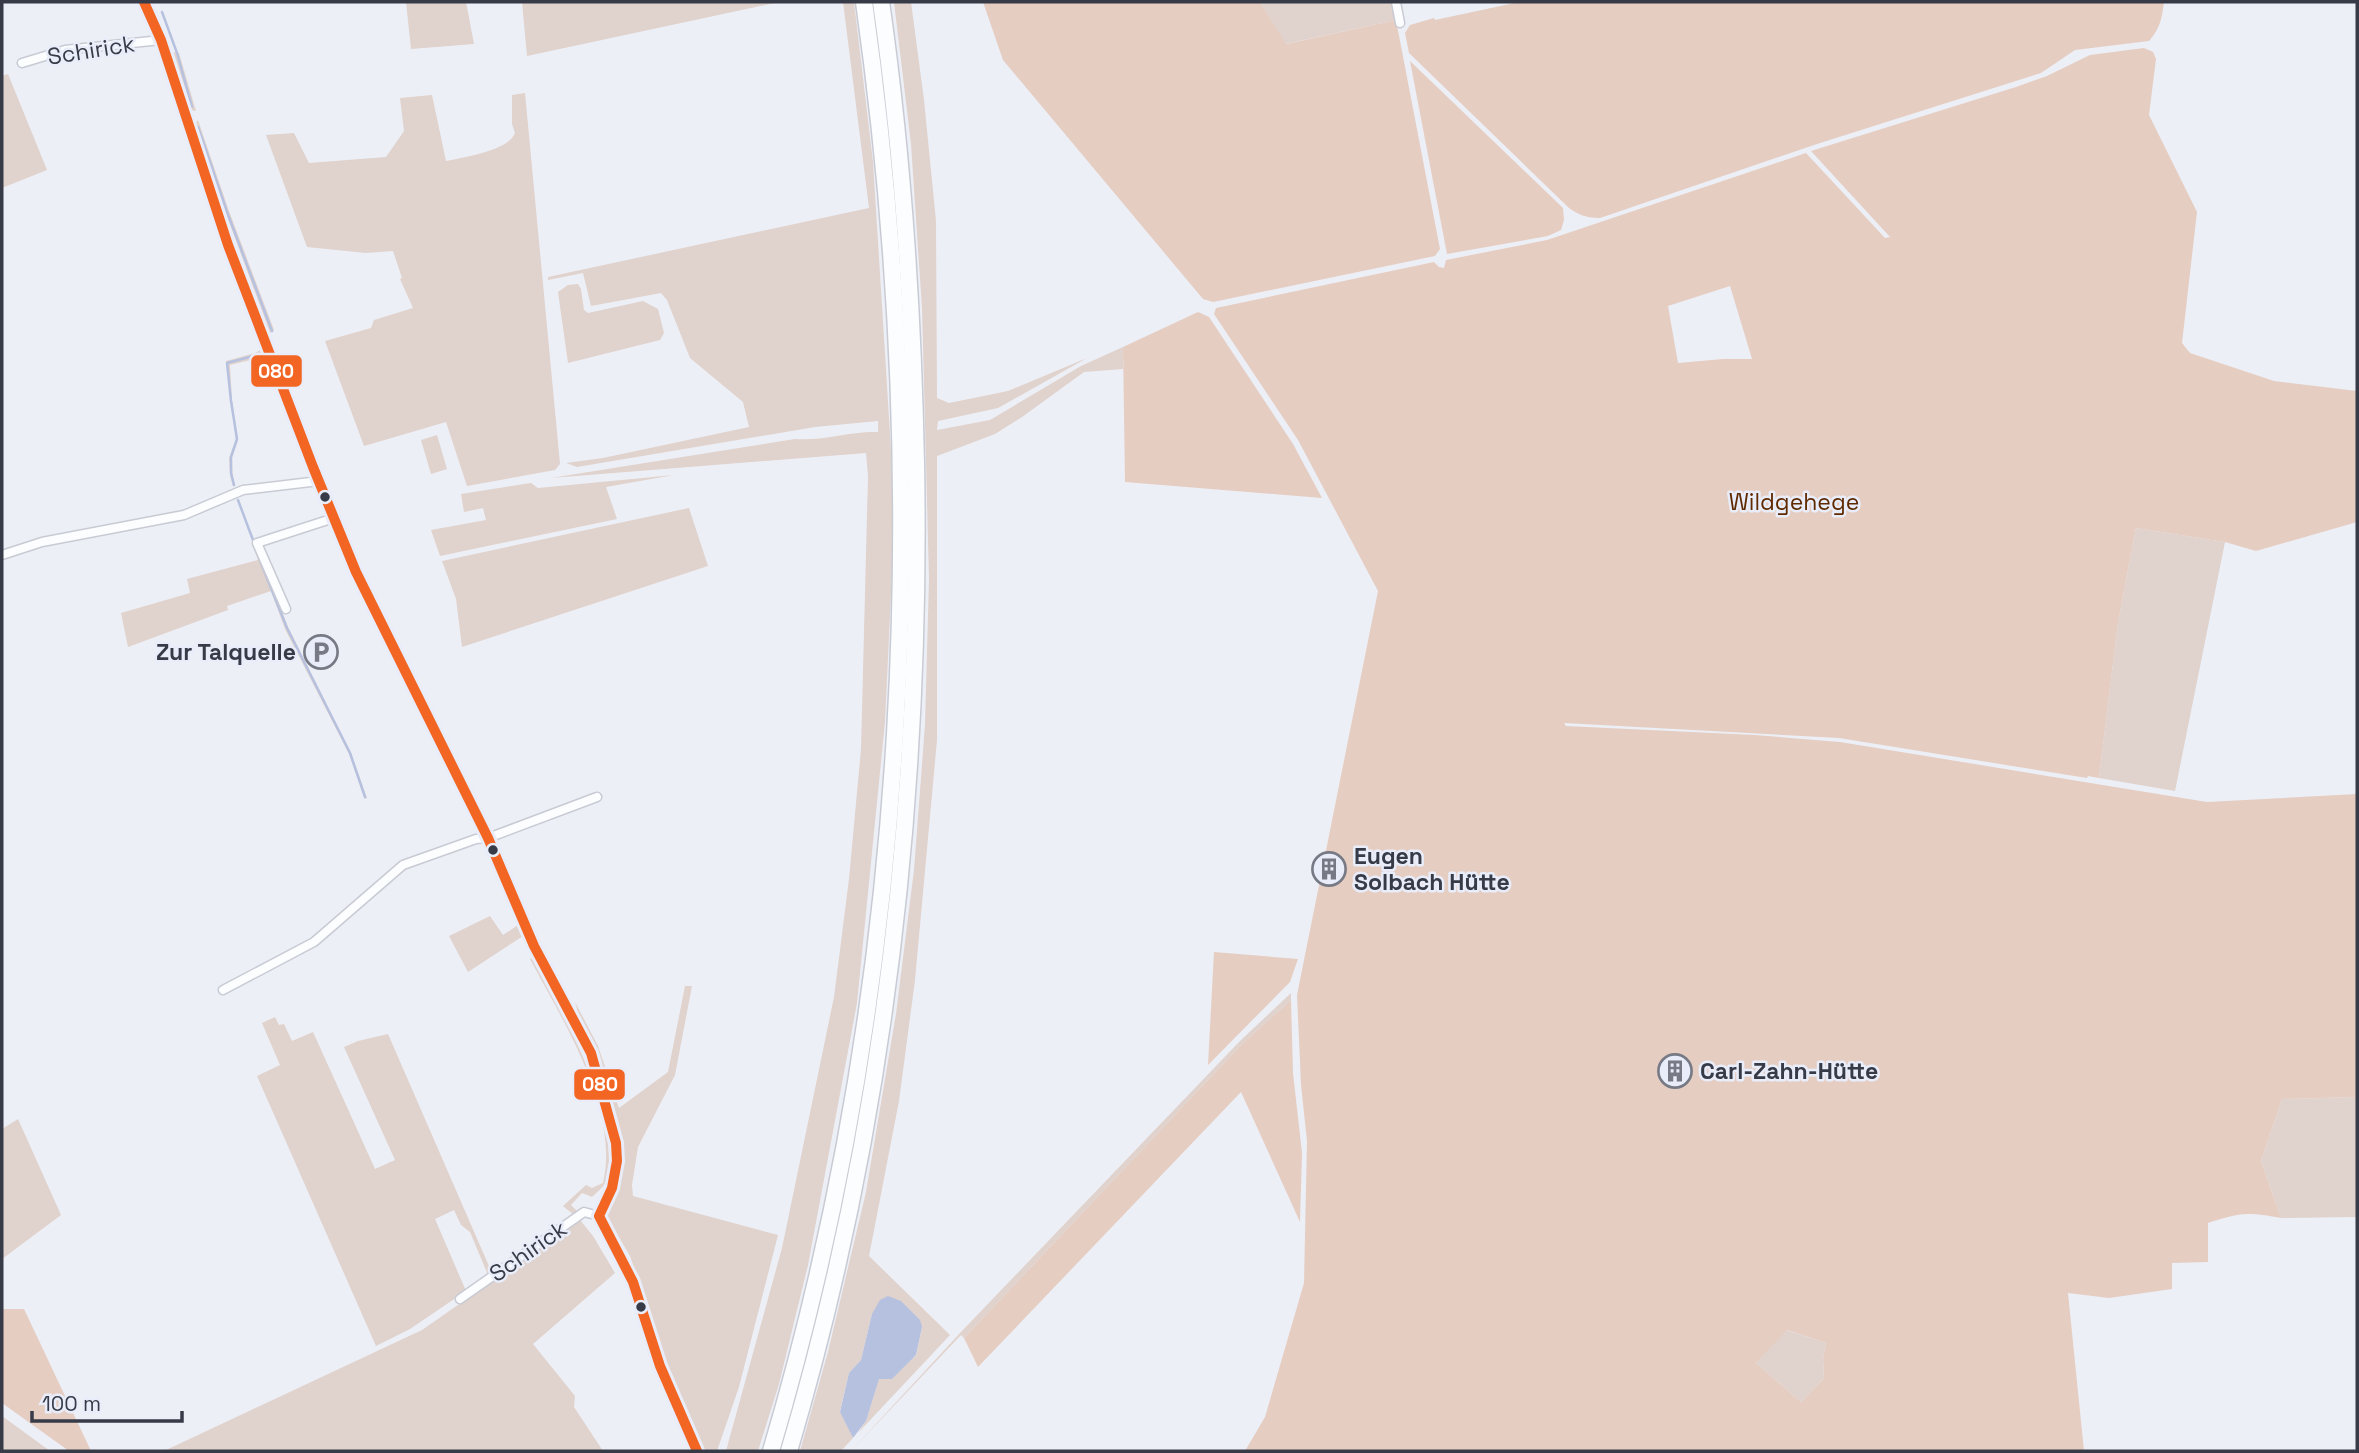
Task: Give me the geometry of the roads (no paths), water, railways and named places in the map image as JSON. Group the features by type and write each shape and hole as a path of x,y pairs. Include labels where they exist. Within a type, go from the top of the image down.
{"highway":[{"path":"771,1451 821,1263 842,1162 872,978 891,806 901,571 898,380 883,154 864,2"},
{"path":"789,1451 812,1370 859,1166 876,1075 908,807 918,571 915,380 900,160 881,2"}],"street":[{"name":"Schirick","path":"145,2 161,40 228,245 356,572 488,838 534,946 591,1054 600,1078 616,1143 617,1161 612,1188 599,1216"},
{"path":"1396,2 1400,23"},
{"name":"Schirick","path":"22,64 65,50 161,40"},
{"path":"2,555 42,542 184,515 243,490 319,481"},
{"path":"286,609 257,543 334,518"},
{"path":"223,990 314,942 403,865 476,839 488,838 597,797"},
{"name":"Schirick","path":"460,1298 584,1212 599,1216 633,1282 660,1366 697,1451"}],"water":[{"path":"888,1296 901,1301 920,1320 922,1327 916,1355 892,1379 879,1379 866,1421 853,1438 840,1412 849,1373 861,1360 872,1314 880,1300"}],"waterway":[{"path":"162,12 192,107"},
{"path":"198,127 272,331"},
{"path":"234,485 231,457 237,439 227,363 261,354"},
{"path":"238,500 253,540"},
{"path":"259,558 287,628 350,753 365,797"}],"place":[{"name":"Zur Talquelle","path":"321,652"},
{"name":"Eugen Solbach Hütte","path":"1329,869"},
{"name":"Carl-Zahn-Hütte","path":"1675,1071"}],"park label":[{"name":"Wildgehege","path":"1794,502"}]}
